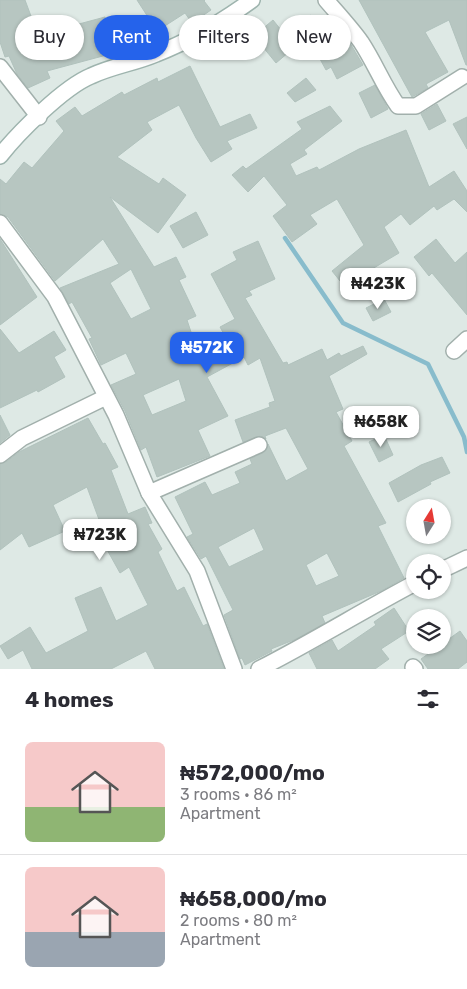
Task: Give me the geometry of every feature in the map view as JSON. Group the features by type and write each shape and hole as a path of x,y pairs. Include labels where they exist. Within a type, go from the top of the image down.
{"street":[{"path":"0,156 11,142 61,96 90,76 157,54 223,21 252,0"},
{"path":"326,0 361,43 382,76 390,96 398,106 416,106 462,77"},
{"path":"0,66 38,117"},
{"path":"0,223 56,297 106,397 149,493 196,570 234,669"},
{"path":"454,351 467,339"},
{"path":"0,455 22,438 106,397"},
{"path":"149,493 259,445"},
{"path":"451,566 467,558"},
{"path":"259,669 303,647 362,611 406,588"}],"building":[{"path":"0,0 25,0 31,15 15,15 15,60 84,60 84,23 94,20 94,58 47,71 50,78 28,88 17,74 9,56 5,57 0,42"},
{"path":"137,0 205,0 211,10 204,15 186,15 185,13 179,15 169,23 169,15 147,15"},
{"path":"359,0 467,0 467,65 449,20 425,32 448,72 426,84 428,88 412,97"},
{"path":"273,20 278,26 278,60 280,60 276,63 268,53 268,24"},
{"path":"351,45 363,65 337,79 331,67 326,70 321,60 351,60"},
{"path":"190,66 220,127 250,114 257,128 227,141 232,149 211,162 179,105 147,122 152,130 117,157 159,184 163,178 186,195 158,233 110,197 154,267 176,257 186,277 179,280 196,316 187,320 197,350 225,336 220,327 235,319 211,274 237,260 233,252 258,241 275,279 249,291 252,295 245,298 283,363 287,362 288,365 322,349 327,360 339,353 341,356 363,346 367,354 329,376 343,409 336,412 352,441 344,446 386,523 378,526 404,578 381,591 322,616 325,623 296,639 271,649 272,651 245,665 242,658 240,659 224,615 233,610 206,556 201,559 187,537 193,534 175,497 205,482 212,495 240,483 235,472 252,464 250,459 266,451 268,444 286,481 308,469 286,428 265,436 266,439 260,436 243,442 235,420 270,407 269,403 275,401 260,358 248,365 244,357 207,377 228,416 198,430 210,456 157,477 146,447 141,450 125,411 111,385 136,374 126,353 101,365 89,339 92,338 72,302 69,304 60,288 119,264 103,239 55,281 8,217 0,214 0,179 6,184 24,162 32,168 64,131 56,121 75,107 82,116 122,92 124,95 157,78 158,82","holes":["131,269 151,309 131,319 110,283","179,379 186,401 152,415 143,395","254,528 264,550 229,567 218,547","327,553 339,576 316,586 306,565"]},
{"path":"306,78 316,90 295,102 287,93"},
{"path":"375,85 388,109 371,118 359,93"},
{"path":"437,104 446,121 429,130 421,114"},
{"path":"330,106 342,121 304,150 307,154 290,164 296,176 317,167 319,170 359,149 406,130 429,187 454,171 467,191 467,212 454,199 437,210 434,206 410,225 401,214 384,227 399,253 367,272 374,280 353,297 332,271 364,245 337,199 310,215 317,224 292,242 273,216 287,205 264,176 248,192 232,175 243,166 246,169 302,129 297,122"},
{"path":"467,117 467,149 453,124"},
{"path":"196,212 208,235 183,248 170,226"},
{"path":"0,239 37,297 0,325"},
{"path":"436,239 455,263 467,252 467,315 432,273 429,276 414,257"},
{"path":"384,299 391,312 373,321 366,308"},
{"path":"0,329 19,353 54,331 66,350 54,357 65,377 38,392 37,390 0,408"},
{"path":"0,415 10,435 0,443"},
{"path":"88,418 118,467 111,470 128,514 145,507 152,523 148,524 162,549 158,552 177,591 184,587 203,626 207,624 224,669 155,669 146,651 111,669 32,669 23,650 8,659 0,646 30,627 46,653 88,631 75,598 101,587 116,621 148,605 129,567 120,573 95,528 101,525 87,487 53,505 65,531 29,547 22,533 0,550 0,464 6,462 19,452"},
{"path":"384,435 393,455 379,462 369,442"},
{"path":"442,457 450,473 430,482 431,484 398,502 389,483 421,465"},
{"path":"394,608 406,626 406,633 381,649 389,659 375,669 317,669 309,653 332,640 338,651 376,625 374,622"},
{"path":"460,631 467,641 467,662 458,669 428,669 421,659 428,654 451,654 451,637"}],"waterway":[{"path":"285,238 343,323 428,364 464,437 467,452"}]}
